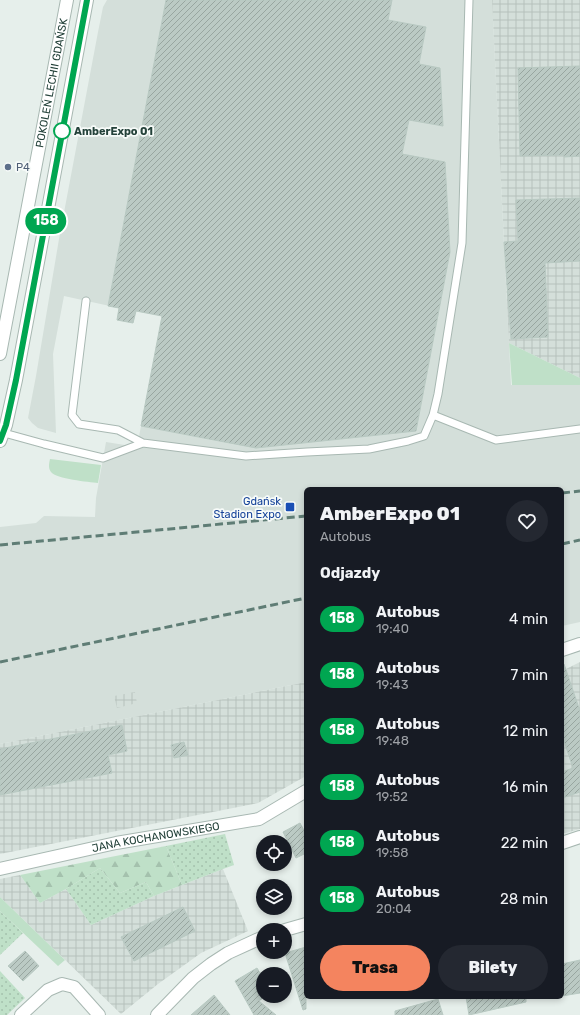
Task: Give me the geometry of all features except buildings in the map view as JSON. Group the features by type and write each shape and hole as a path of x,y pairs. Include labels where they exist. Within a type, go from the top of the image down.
{"street":[{"name":"POKOLEŃ LECHII GDAŃSK","path":"0,354 66,0"},
{"name":"POKOLEŃ LECHII GDAŃSK","path":"2,437 5,406 87,0"},
{"path":"54,67 74,70"},
{"path":"564,649 580,644"},
{"name":"JANA KOCHANOWSKIEGO","path":"0,869 116,843 259,819 304,793"},
{"path":"564,842 580,837"},
{"path":"292,928 304,925"},
{"path":"157,1015 193,978 211,964 228,953 256,940"},
{"path":"21,1015 48,990 62,984 74,987 99,1015"}],"lane":[{"path":"86,301 72,415 79,424 118,430 143,443 246,456 369,449 424,436 433,415 438,394 462,243 469,0"},
{"path":"433,415 496,440 580,429"},
{"path":"2,437 44,444 103,458 143,443"}],"shaded area":[{"path":"107,0 492,0 511,385 580,385 580,622 564,626 564,487 304,487 304,682 0,744 0,527 36,523 44,516 95,517 96,498 106,442 137,447 162,316 136,311 133,323 117,320 119,308 64,296 53,354 56,433 38,428 28,418 59,239 103,7"},
{"path":"492,0 580,0 580,378 509,343"},
{"path":"580,662 580,829 564,833 564,670"},
{"path":"304,682 304,777 258,803 0,854 0,744"},
{"path":"135,692 137,703 117,708 114,696"},
{"path":"223,869 248,931 201,953 158,984 121,1014 0,897 0,879 20,875 40,903 66,889 91,925 154,896"}],"green space":[{"path":"509,343 580,378 580,385 512,385"},
{"path":"50,459 101,465 98,483 59,477 49,469"},
{"path":"225,834 234,865 182,885 166,846"},
{"path":"166,846 182,885 154,896 146,882 120,893 100,868 40,903 20,875"},
{"path":"100,868 120,893 146,882 154,896 91,925 66,889"},
{"path":"0,897 65,960 58,966 0,911"},
{"path":"0,911 23,933 0,955"},
{"path":"0,971 25,998 7,1015 0,1015"}],"railway":[{"path":"564,493 580,491"},
{"path":"0,545 304,516"},
{"path":"564,544 580,540"},
{"path":"0,662 304,598"}],"bus line":[{"name":"158","path":"0,441 6,425 16,380 87,0"}],"place":[{"name":"AmberExpo 01","path":"62,131"},
{"name":"P4","path":"8,167"},
{"name":"Gdańsk Stadion Expo","path":"290,507"}]}
